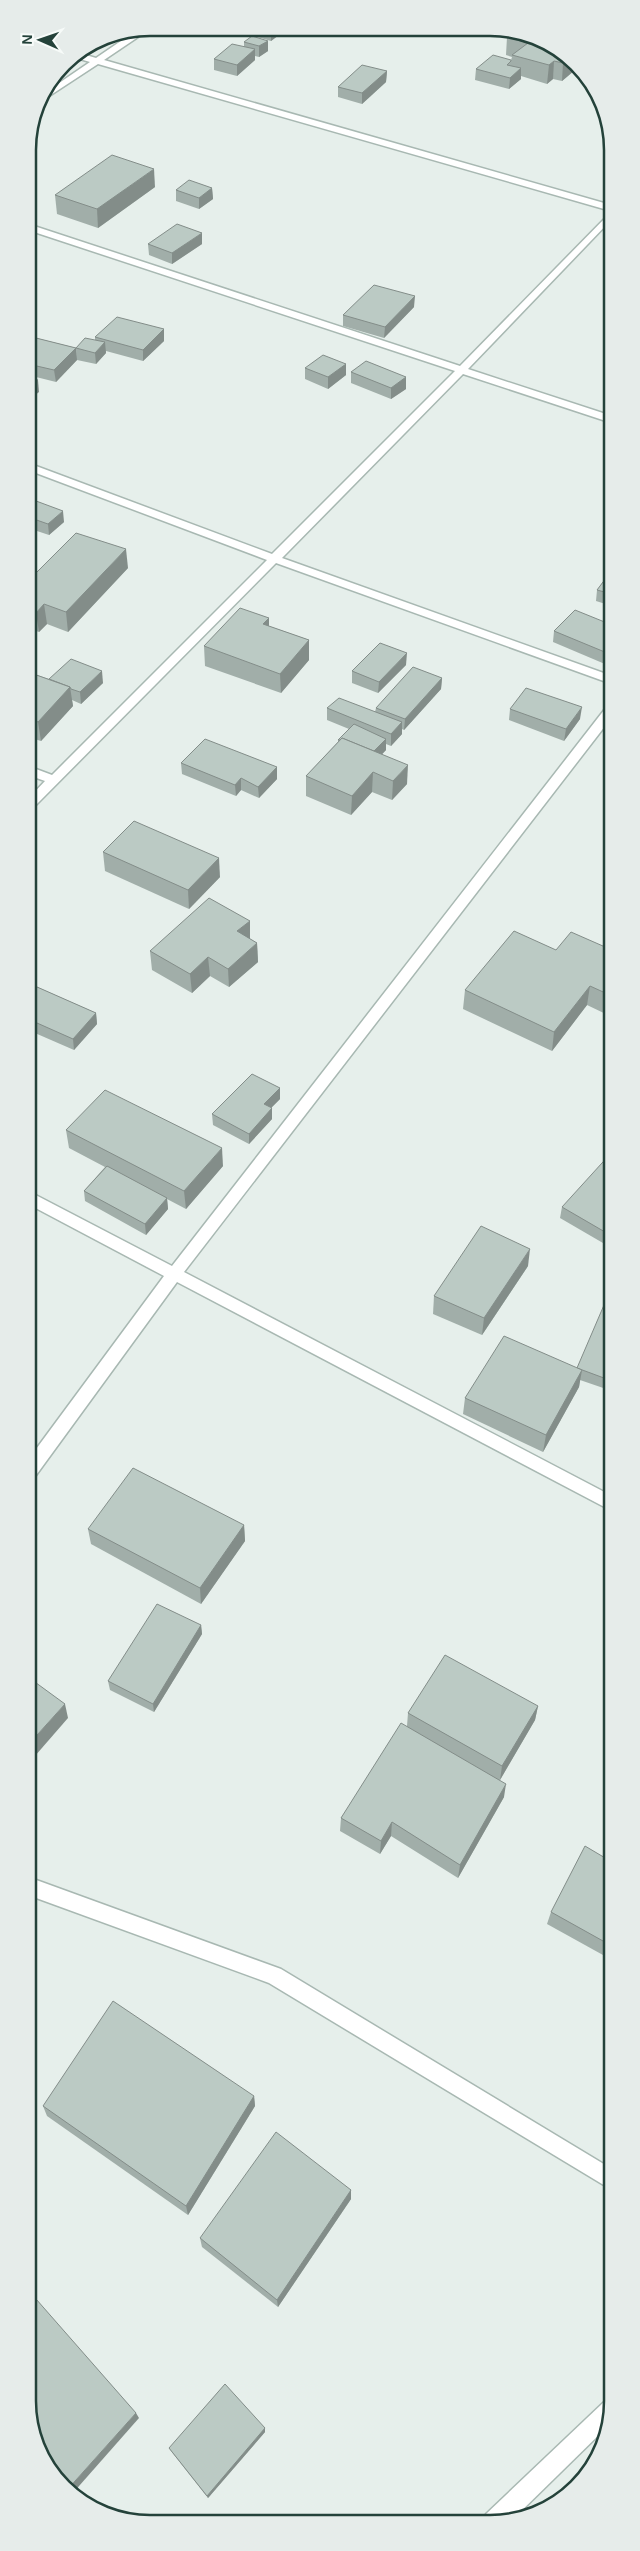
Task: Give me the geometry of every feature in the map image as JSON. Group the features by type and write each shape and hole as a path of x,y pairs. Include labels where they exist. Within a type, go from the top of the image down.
{"street":[{"path":"53,90 130,38"},
{"path":"84,58 604,206"},
{"path":"36,798 461,371 604,223"},
{"path":"36,230 604,417"},
{"path":"36,469 275,559 604,677"},
{"path":"36,1462 175,1273 604,718"},
{"path":"36,773 53,780"},
{"path":"36,1201 604,1500"},
{"path":"36,1889 274,1976 604,2175"},
{"path":"502,2514 603,2417"}],"building":[{"path":"252,36 268,41 259,46 244,42"},
{"path":"509,38 527,42 547,51 563,63 554,61 549,65 512,55 528,43"},
{"path":"232,44 255,49 237,65 214,59"},
{"path":"493,55 511,60 507,65 521,68 510,78 476,69"},
{"path":"362,65 387,71 362,93 338,87"},
{"path":"112,155 154,169 97,209 55,195"},
{"path":"189,180 212,188 199,198 176,190"},
{"path":"177,224 202,233 172,253 148,244"},
{"path":"374,285 415,296 385,327 343,315"},
{"path":"117,317 164,329 143,350 95,337"},
{"path":"36,338 76,348 54,370 36,366"},
{"path":"85,338 105,342 95,353 76,348"},
{"path":"323,355 346,364 328,377 305,368"},
{"path":"366,361 406,377 391,388 351,372"},
{"path":"36,501 63,511 48,524 36,520"},
{"path":"76,533 126,549 66,612 44,604 36,613 36,573"},
{"path":"604,581 604,592 597,590"},
{"path":"240,608 269,618 263,624 309,640 280,674 204,646"},
{"path":"575,610 604,622 604,652 554,631"},
{"path":"380,643 407,653 379,682 352,671"},
{"path":"71,659 102,671 80,692 49,679"},
{"path":"413,667 442,678 405,719 376,708"},
{"path":"36,675 70,687 38,722 36,721"},
{"path":"526,688 582,707 566,729 510,709"},
{"path":"339,698 402,722 391,734 327,708"},
{"path":"354,724 386,739 374,751 342,738 338,740"},
{"path":"342,738 408,765 393,781 373,772 352,796 306,776"},
{"path":"205,739 277,767 258,787 241,778 235,785 181,763"},
{"path":"134,821 219,858 188,890 103,852"},
{"path":"209,898 250,921 237,931 257,943 228,969 208,957 190,974 150,951"},
{"path":"514,931 556,950 571,932 604,946 604,992 590,986 554,1032 465,990"},
{"path":"36,987 96,1013 73,1039 36,1023"},
{"path":"252,1074 280,1088 264,1104 272,1108 249,1134 212,1114"},
{"path":"105,1090 222,1148 184,1191 66,1130"},
{"path":"604,1161 604,1231 562,1207"},
{"path":"107,1166 167,1198 145,1224 84,1191"},
{"path":"481,1226 530,1249 484,1318 434,1296"},
{"path":"604,1305 604,1378 577,1368"},
{"path":"504,1336 582,1370 546,1435 465,1398"},
{"path":"133,1468 244,1525 200,1588 88,1529"},
{"path":"157,1604 201,1625 153,1704 108,1681"},
{"path":"445,1655 538,1706 502,1766 408,1713"},
{"path":"36,1683 65,1704 36,1736"},
{"path":"401,1723 506,1784 460,1865 392,1822 381,1841 341,1818"},
{"path":"585,1846 604,1857 604,1942 551,1912"},
{"path":"113,2001 254,2096 186,2206 43,2106"},
{"path":"276,2132 351,2190 277,2300 200,2238"},
{"path":"36,2299 136,2413 72,2484 69,2482 48,2451 38,2423 36,2401"},
{"path":"225,2384 265,2428 207,2496 169,2448"}]}
